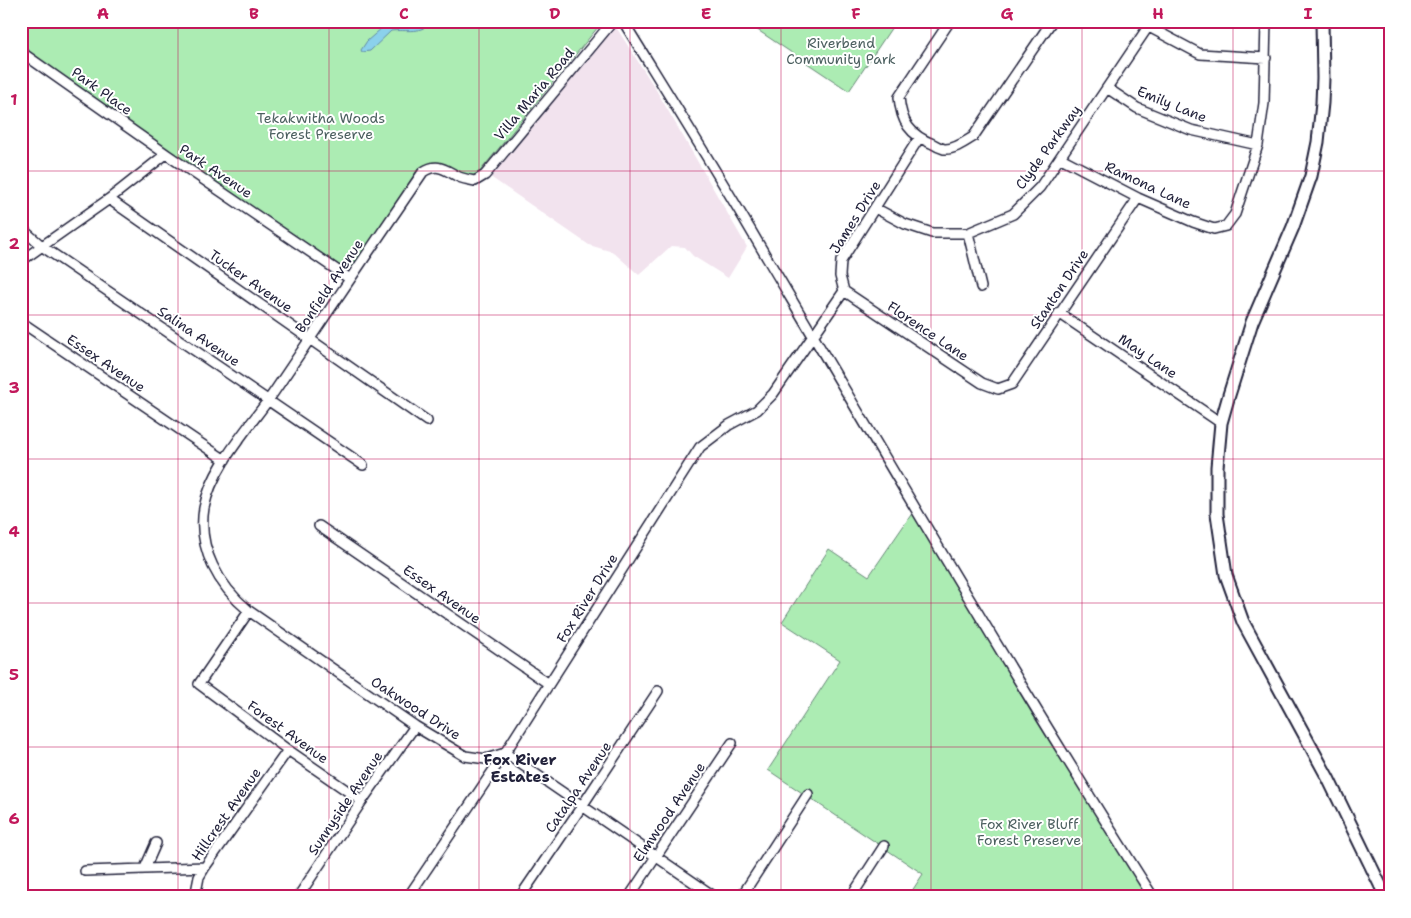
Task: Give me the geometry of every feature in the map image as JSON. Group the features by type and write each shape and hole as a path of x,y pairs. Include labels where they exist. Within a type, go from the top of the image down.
{"main road":[{"path":"1322,21 1322,103 1318,142 1311,176 1293,227 1252,322 1221,423 1217,467 1217,514 1225,568 1243,622 1332,785 1386,897"}],"street":[{"name":"Villa Maria Road","path":"475,181 484,175 613,21"},
{"path":"623,21 757,240 812,336 1079,780 1153,897"},
{"path":"950,21 899,97 900,110 906,123 919,138 945,149 961,145 973,138 1052,21"},
{"path":"1258,145 1264,103 1266,21"},
{"path":"1151,24 1200,54 1266,58"},
{"name":"Clyde Parkway","path":"875,208 905,224 932,233 968,233 1013,214 1040,187 1151,24"},
{"name":"Park Place","path":"21,52 166,154"},
{"name":"Emily Lane","path":"1107,88 1137,108 1191,130 1258,145"},
{"name":"James Drive","path":"844,291 840,276 841,261 919,138"},
{"name":"Ramona Lane","path":"1061,158 1138,198 1214,229 1226,226 1235,214 1258,145"},
{"name":"Park Avenue","path":"21,261 109,199 166,154 350,278"},
{"name":"Bonfield Avenue","path":"225,460 310,339 422,172 438,167 461,178 475,181"},
{"name":"Stanton Drive","path":"998,390 1012,384 1138,198"},
{"name":"Tucker Avenue","path":"109,199 427,420"},
{"name":"Salina Avenue","path":"21,228 43,246 364,465"},
{"path":"968,233 981,287"},
{"path":"812,336 844,291"},
{"name":"Florence Lane","path":"844,291 982,383 998,390"},
{"name":"May Lane","path":"1059,313 1221,423"},
{"name":"Essex Avenue","path":"21,322 225,460"},
{"name":"Fox River Drive","path":"408,897 505,753 700,446 729,425 757,410 773,394 812,336"},
{"name":"Oakwood Drive","path":"225,460 213,482 205,507 203,518 204,539 210,562 235,600 415,726 465,756 486,759 505,753"},
{"name":"Essex Avenue","path":"320,526 549,684"},
{"name":"Forest Avenue","path":"249,611 199,684 288,750 362,801"},
{"name":"Catalpa Avenue","path":"520,897 658,691"},
{"name":"Sunnyside Avenue","path":"298,897 415,726"},
{"name":"Elmwood Avenue","path":"629,897 732,743"},
{"name":"Hillcrest Avenue","path":"200,897 196,892 199,877 204,867 288,750"},
{"path":"505,753 716,897"},
{"path":"741,897 808,794"},
{"path":"145,868 156,843"},
{"path":"851,897 884,846"},
{"path":"85,871 204,867"}],"shaded area":[{"path":"614,24 655,88 747,247 728,278 693,256 685,247 671,246 639,275 613,252 589,245 489,176"}],"green space":[{"name":"Tekakwitha Woods Forest Preserve","path":"21,21 603,21 477,175 461,173 433,163 418,169 356,262 351,266 342,267 150,138 21,48"},
{"name":"Riverbend Community Park","path":"744,21 896,21 849,91"},
{"name":"Fox River Bluff Forest Preserve","path":"913,512 1031,712 1148,897 908,897 923,874 768,770 840,660 782,622 829,549 869,576"}],"water":[{"path":"390,21 432,21 418,30 391,31 370,51 362,52 361,50 367,41"}],"district":[{"name":"Fox River Estates","path":"520,768"}]}
